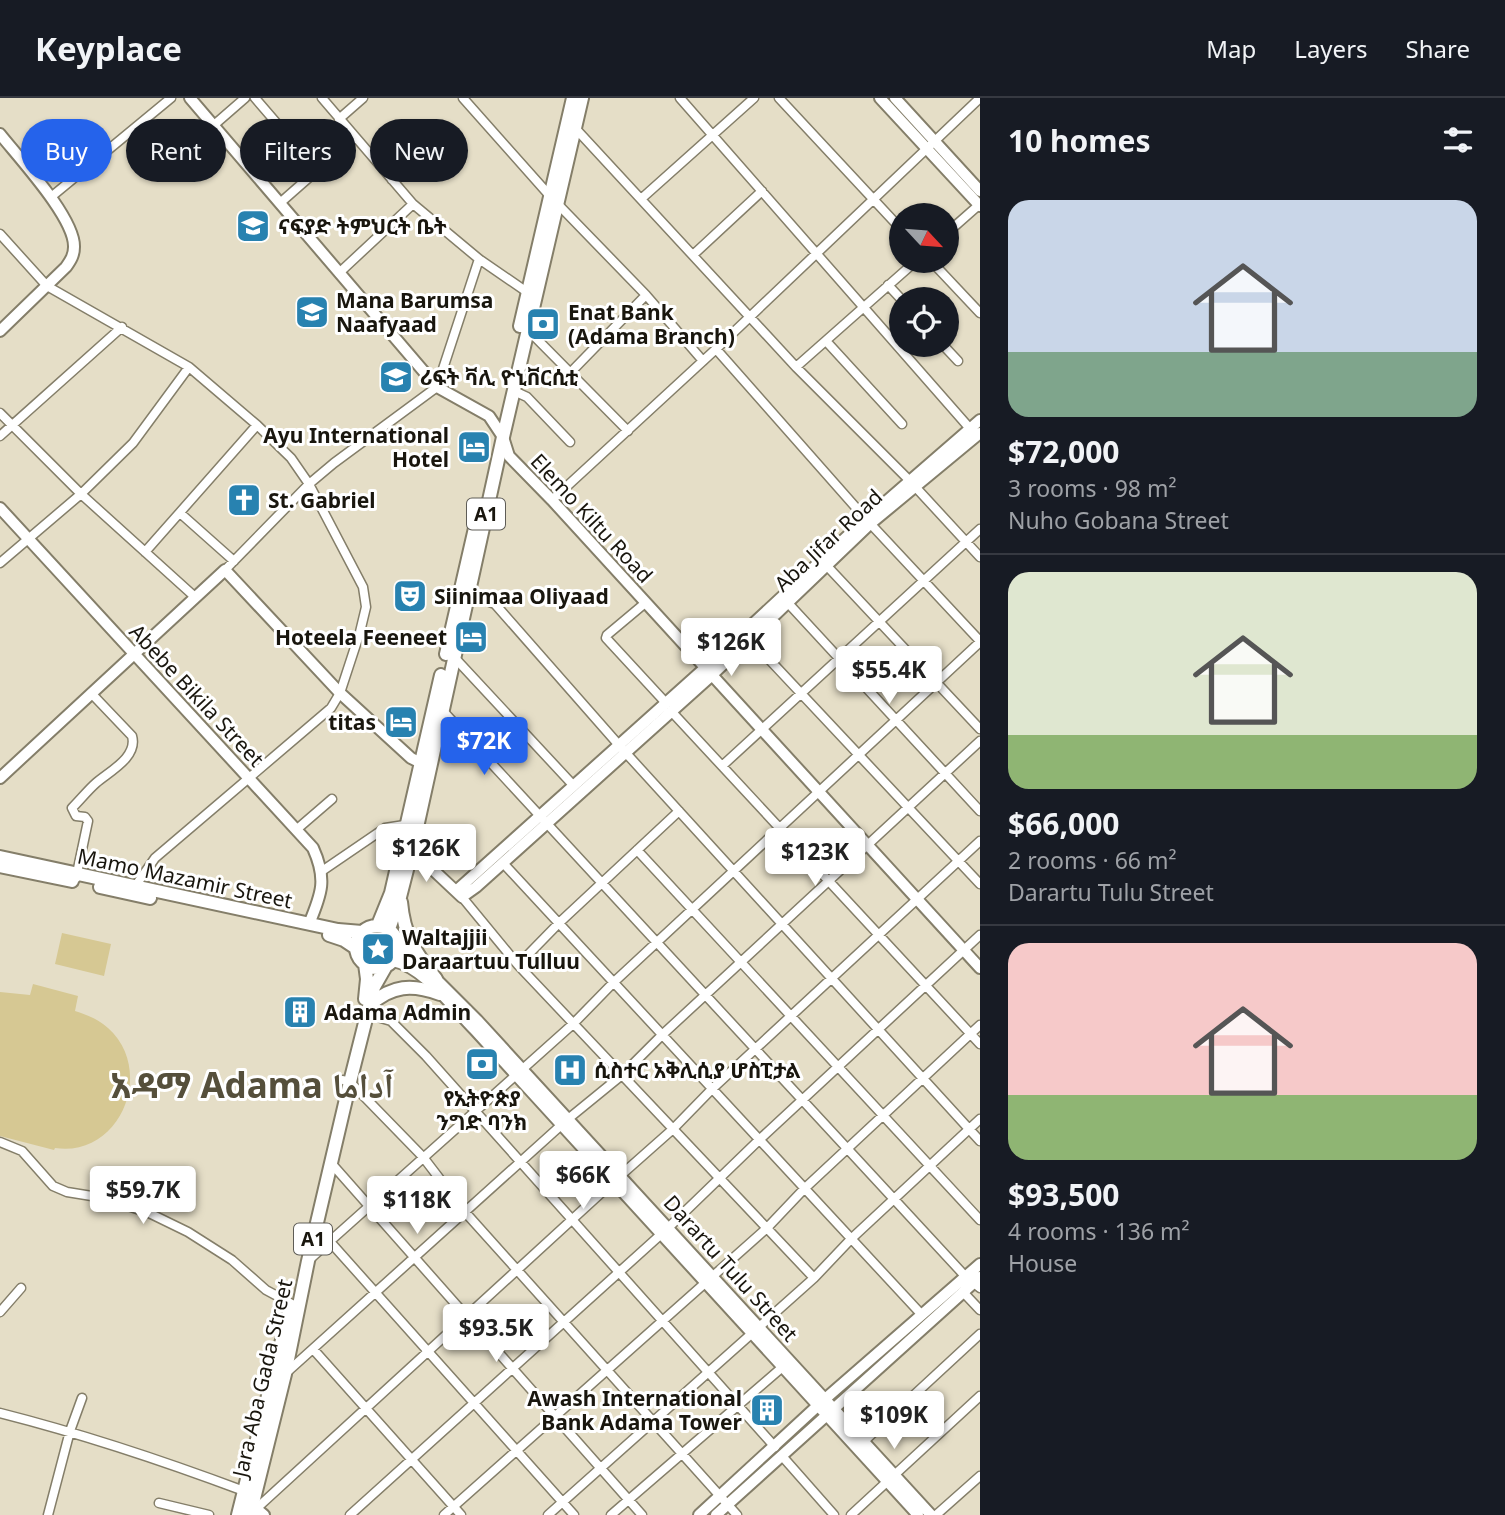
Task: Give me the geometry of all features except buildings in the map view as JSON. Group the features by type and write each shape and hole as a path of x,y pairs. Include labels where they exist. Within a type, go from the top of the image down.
{"main road":[{"name":"A1","path":"394,899 554,200 573,98"},
{"name":"A1","path":"501,433 514,391 527,292 583,98"},
{"name":"A1","path":"426,766 443,710 464,593"},
{"name":"A1","path":"384,927 412,850 412,824"},
{"name":"Mamo Mazamir Street","path":"0,857 76,878"},
{"name":"Mamo Mazamir Street","path":"0,866 76,878 336,933 362,932"},
{"path":"366,990 356,961 336,933 370,920 394,899 409,943 436,979"},
{"path":"369,927 384,927 398,940 398,951 390,963 379,968 365,964 356,948 362,932 369,927"},
{"name":"Mamo Mazamir Street","path":"336,933 356,948"},
{"name":"Jara Aba Gada Street","path":"249,1509 285,1374 295,1304 331,1163 346,1081 377,979 390,963"},
{"name":"Jara Aba Gada Street","path":"249,1509 366,990 365,964"},
{"path":"368,1010 381,995 405,986 421,987 440,994"}],"street":[{"path":"51,197 171,98"},
{"path":"190,98 209,119"},
{"path":"221,119 245,98"},
{"path":"255,98 273,119"},
{"path":"322,98 339,119 363,98"},
{"path":"463,98 554,200 646,295 703,361"},
{"path":"680,98 977,434"},
{"path":"641,199 754,98"},
{"path":"779,98 889,216"},
{"path":"880,98 980,191"},
{"path":"895,98 980,205 959,223"},
{"path":"552,500 628,432 980,98"},
{"path":"576,129 796,367 912,483 980,557"},
{"path":"0,134 51,197 72,232 74,246 72,257 47,286 2,325"},
{"path":"356,138 370,154"},
{"path":"226,139 437,387"},
{"path":"280,203 304,182"},
{"path":"394,182 414,204 479,260 527,292"},
{"path":"693,255 762,191"},
{"path":"339,273 414,204"},
{"path":"0,234 47,286 189,368 257,425 291,458 309,484 363,587 366,607 340,693 324,714 155,858 133,890"},
{"path":"0,778 225,570 309,484 437,387 479,260"},
{"path":"796,367 902,273"},
{"path":"942,273 980,313"},
{"path":"571,372 646,295"},
{"path":"524,326 628,432"},
{"path":"0,436 122,327"},
{"path":"826,341 902,424"},
{"path":"308,1261 573,1024 614,982 980,642 868,521 716,349"},
{"path":"954,357 958,361"},
{"path":"0,562 81,494 133,443 189,368"},
{"name":"Elemo Kiltu Road","path":"437,387 483,412 501,433 509,456 980,968"},
{"path":"514,391 527,397 570,442"},
{"path":"0,413 81,494 195,597"},
{"name":"Aba Jifar Road","path":"459,894 708,672 868,521 912,483 977,434 980,420"},
{"path":"145,552 257,425"},
{"name":"Abebe Bikila Street","path":"0,508 313,848 322,871"},
{"path":"180,513 234,561"},
{"name":"Aba Jifar Road","path":"708,672 750,639 827,566 868,521"},
{"path":"722,766 980,529"},
{"path":"827,566 980,729"},
{"path":"225,570 340,693 411,758 426,766"},
{"path":"464,593 495,604 733,871 980,1141"},
{"path":"788,603 980,811"},
{"path":"645,604 606,638 980,1044"},
{"path":"750,639 980,884"},
{"path":"454,657 573,785"},
{"path":"76,878 88,821 85,817 76,816 72,808 112,772 132,751 134,743 132,736 91,693"},
{"path":"443,710 894,1199 975,1281"},
{"path":"285,1374 564,1122 622,1075 740,961 980,741"},
{"name":"Aba Jifar Road","path":"459,894 503,863 573,785 622,748"},
{"path":"296,830 332,799"},
{"path":"518,965 679,811"},
{"path":"300,925 318,901 323,881 322,871 385,828 412,824"},
{"path":"0,1413 70,1431 178,1466 249,1509 366,1408 673,1129 712,1089 980,841"},
{"path":"412,850 459,894 518,965 814,1278"},
{"path":"637,850 980,1220"},
{"path":"503,863 922,1315"},
{"path":"350,1515 665,1232 980,936"},
{"name":"Darartu Tulu Street","path":"398,940 892,1479"},
{"name":"Darartu Tulu Street","path":"390,963 410,966 422,975 518,1072"},
{"path":"368,1010 391,1021 475,1111 834,1515"},
{"path":"444,1515 767,1228 804,1189 980,1025"},
{"path":"346,1081 423,1157 465,1212 737,1515"},
{"path":"548,1515 814,1278 851,1239 980,1119"},
{"path":"0,1142 22,1151 53,1185 67,1192 104,1198 149,1213 188,1231 232,1260 266,1290 295,1304"},
{"path":"331,1163 642,1515"},
{"path":"316,1226 574,1515"},
{"path":"825,1408 975,1281 980,1264"},
{"path":"699,1515 723,1500 778,1451 922,1315 975,1281"},
{"path":"0,1312 21,1288"},
{"path":"963,1292 980,1310"},
{"path":"860,1445 980,1334"},
{"path":"313,1349 461,1515"},
{"path":"611,1515 786,1364"},
{"path":"851,1515 980,1396"},
{"path":"48,1515 70,1431 82,1398"},
{"path":"892,1479 934,1515 980,1476"},
{"path":"892,1479 918,1515"},
{"path":"716,1515 723,1500"},
{"path":"159,1503 209,1515"}],"shaded area":[{"path":"62,933 111,944 104,976 55,964"},
{"path":"33,984 78,996 75,1011 108,1028 122,1046 129,1066 129,1088 124,1108 113,1126 97,1140 78,1147 54,1150 0,1136 0,992 30,995"}],"place":[{"name":"ናፍያድ ትምህርት ቤት","path":"253,226"},
{"name":"Mana Barumsa Naafyaad","path":"312,312"},
{"name":"Enat Bank (Adama Branch)","path":"543,324"},
{"name":"ሪፍት ቫሊ ዮኒቨርሲቲ","path":"396,377"},
{"name":"Ayu International Hotel","path":"474,447"},
{"name":"St. Gabriel","path":"244,500"},
{"name":"Siinimaa Oliyaad","path":"410,596"},
{"name":"Hoteela Feeneet","path":"471,637"},
{"name":"titas","path":"401,722"},
{"name":"Waltajjii Daraartuu Tulluu","path":"378,949"},
{"name":"Adama Admin","path":"300,1012"},
{"name":"የኢትዮጵያ ንግድ ባንክ","path":"482,1064"},
{"name":"ሲስተር አቅሊሲያ ሆስፒታል","path":"570,1070"},
{"name":"Awash International Bank Adama Tower","path":"767,1410"}],"district":[{"name":"አዳማ Adama آداما","path":"252,1084"}]}
